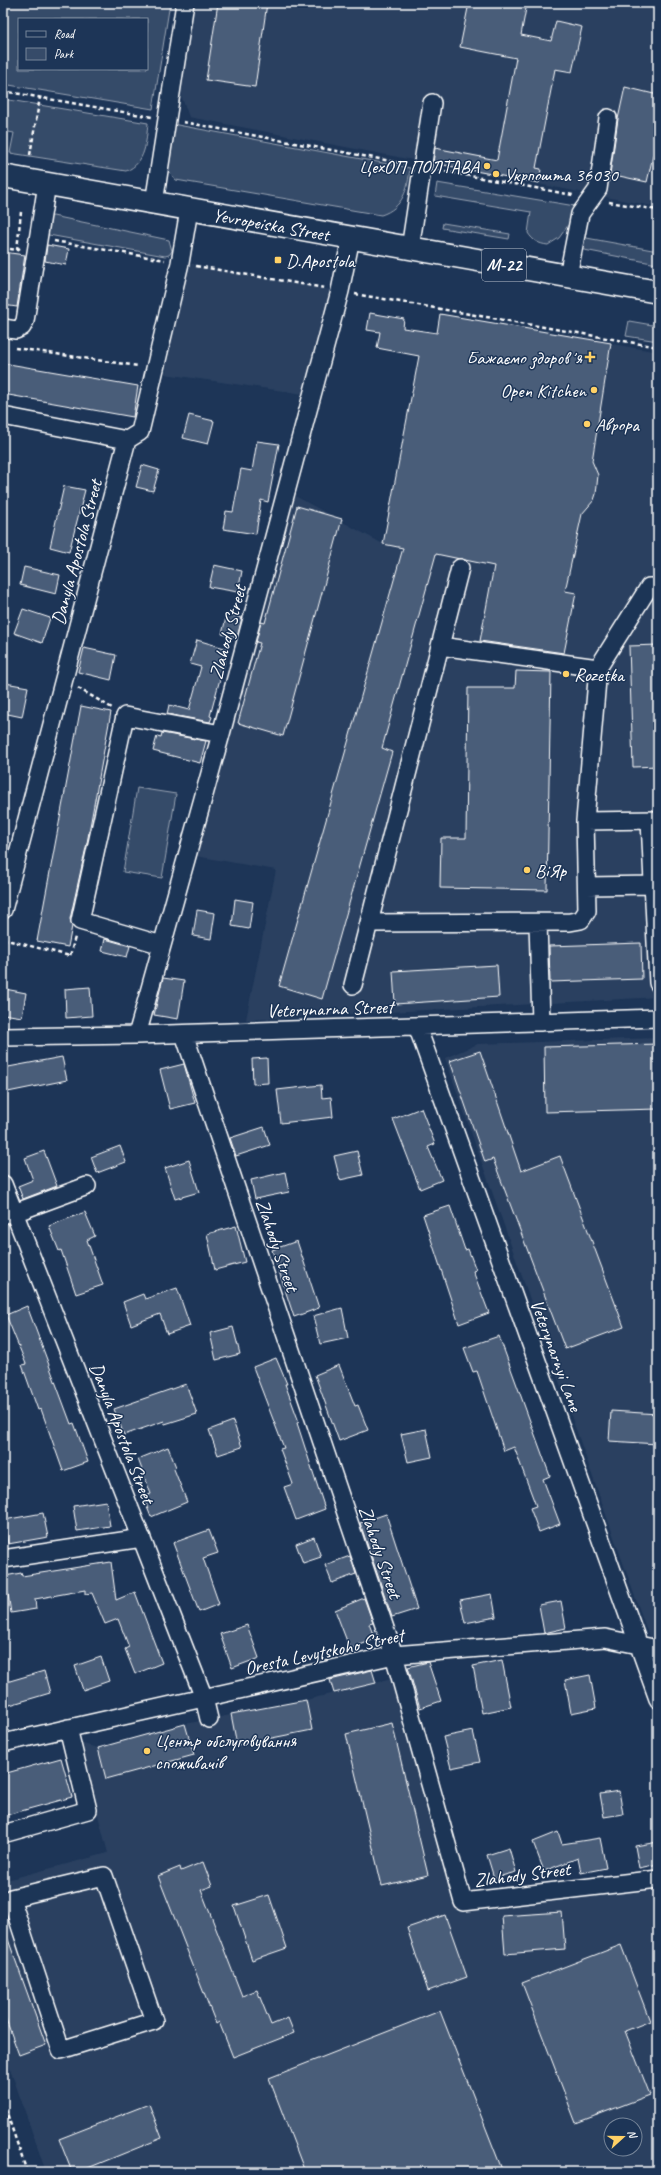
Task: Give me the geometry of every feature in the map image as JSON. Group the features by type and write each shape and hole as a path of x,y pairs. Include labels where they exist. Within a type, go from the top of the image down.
{"highway":[{"name":"Yevropeiska Street","path":"3,176 658,292"}],"street":[{"path":"154,203 186,3"},
{"path":"410,249 432,103"},
{"path":"568,276 580,214 598,189 608,118"},
{"path":"3,328 16,330 22,327 25,321 47,184"},
{"name":"Danyla Apostola Street","path":"3,910 128,440 140,432 180,263 189,210"},
{"name":"Zlahody Street","path":"137,1035 221,734 338,299 351,238"},
{"path":"3,416 128,440"},
{"path":"353,985 460,568"},
{"path":"369,924 538,923 570,922 581,920 587,911 585,822 598,668 649,587 658,587"},
{"path":"440,646 598,668"},
{"path":"162,945 80,921 125,716 221,734"},
{"path":"585,822 654,821 653,885 658,983"},
{"path":"586,886 653,885"},
{"path":"538,923 541,1022"},
{"name":"Veterynarna Street","path":"3,1037 184,1034 658,1018"},
{"name":"Veterynarnyi Lane","path":"416,1026 658,1699"},
{"name":"Zlahody Street","path":"184,1034 394,1655 463,1902 658,1879"},
{"name":"Danyla Apostola Street","path":"3,1184 9,1213 142,1538 204,1698 210,1719"},
{"path":"9,1213 87,1186"},
{"path":"3,1559 142,1538"},
{"name":"Oresta Levytskoho Street","path":"3,1743 394,1655 605,1638 658,1649"},
{"path":"3,1834 88,1810 68,1728"},
{"path":"104,1876 154,2021 61,2050 7,1899 104,1876"}],"path":[{"path":"3,91 168,119 658,210"},
{"path":"30,155 40,97"},
{"path":"17,250 21,212"},
{"path":"11,347 155,368"},
{"path":"64,679 125,716"},
{"path":"3,939 70,956 80,921"},
{"path":"3,2102 27,2172"}],"shaded area":[{"path":"195,3 658,3 658,207 189,117 179,90"},
{"path":"188,263 331,290 304,394 165,374"},
{"path":"440,314 658,352 658,997 246,1020 276,870 196,856 295,496 383,544 420,351 437,333"},
{"path":"658,1038 658,1642 651,1642 445,1058 478,1044"},
{"path":"392,1679 457,1912 658,1889 658,2172 46,2172 3,2048 3,1881 108,1853 79,1743 98,1748 185,1724 306,1700"}],"green space":[{"path":"3,3 170,3 153,109 3,84"},
{"path":"3,99 148,123 144,151 138,163 126,171 10,153 14,133 3,131"},
{"path":"172,124 410,168 408,183 403,197 395,208 381,215 176,180 167,169"},
{"path":"437,183 581,207 559,238 548,245 545,245 534,240 528,233 531,212 435,196"},
{"path":"53,216 169,240 172,251 169,255 165,256 43,234 49,217"},
{"path":"443,223 510,234 509,239 442,228"},
{"path":"581,237 658,251 657,264 579,249"},
{"path":"629,321 658,326 658,341 626,336"},
{"path":"137,788 176,794 162,878 123,872"}],"building":[{"path":"218,3 267,3 255,87 206,80"},
{"path":"469,3 527,3 521,35 551,41 556,21 582,27 572,72 555,69 536,168 541,169 539,183 433,163 435,148 497,160 516,58 460,47"},
{"path":"625,87 658,95 658,134 647,182 610,174 618,119"},
{"path":"47,245 69,249 66,265 45,261"},
{"path":"3,252 25,255 17,307 3,305"},
{"path":"370,313 404,319 403,328 437,333 440,314 611,343 592,461 598,475 596,494 594,500 582,514 565,591 576,593 564,653 480,641 494,566 436,554 382,748 392,752 322,999 279,986 403,548 383,544 419,356 377,348 380,332 367,330"},
{"path":"3,363 138,386 133,417 3,394"},
{"path":"189,415 214,421 208,444 183,438"},
{"path":"257,441 279,444 268,502 261,500 256,534 223,529 226,511 233,512 241,469 252,471"},
{"path":"142,465 159,470 153,491 136,487"},
{"path":"64,486 85,490 69,552 50,547"},
{"path":"297,506 342,519 283,736 238,723 260,643 256,642 261,622 265,623"},
{"path":"214,565 242,571 238,592 209,587"},
{"path":"24,567 60,575 56,594 20,585"},
{"path":"23,609 50,618 42,643 14,633"},
{"path":"227,614 242,618 237,638 222,634"},
{"path":"197,640 228,649 210,716 212,717 210,722 167,714 169,705 189,710 201,667 190,664"},
{"path":"658,645 658,766 633,767 629,646"},
{"path":"84,648 116,655 111,680 78,672"},
{"path":"516,671 551,672 547,890 440,888 441,838 466,838 468,688 515,688"},
{"path":"5,683 28,687 22,717 3,713"},
{"path":"81,706 111,712 87,843 70,919 72,926 68,947 37,941"},
{"path":"162,733 206,741 200,763 153,751 157,736 161,737"},
{"path":"235,899 253,902 249,929 232,926"},
{"path":"197,910 215,913 211,939 193,936"},
{"path":"105,939 130,946 127,957 102,951"},
{"path":"641,943 642,979 550,982 549,946"},
{"path":"497,965 499,997 395,1004 393,971"},
{"path":"163,978 184,981 178,1019 154,1015"},
{"path":"90,987 92,1016 66,1018 65,989"},
{"path":"5,989 26,993 22,1017 3,1014"},
{"path":"658,1044 658,1109 545,1112 544,1047"},
{"path":"480,1051 521,1171 560,1156 624,1327 565,1349 493,1159 485,1162 450,1061"},
{"path":"62,1057 67,1080 3,1093 3,1068"},
{"path":"267,1058 268,1083 253,1084 252,1059"},
{"path":"184,1064 195,1103 170,1109 160,1070"},
{"path":"321,1085 322,1098 331,1097 333,1117 281,1123 277,1090"},
{"path":"421,1108 435,1144 428,1147 442,1180 420,1189 393,1119"},
{"path":"264,1127 270,1145 236,1156 230,1138"},
{"path":"120,1146 126,1162 97,1173 91,1157"},
{"path":"44,1151 57,1186 23,1199 18,1186 33,1180 25,1158"},
{"path":"357,1151 363,1175 340,1180 334,1156"},
{"path":"189,1160 199,1192 175,1199 165,1168"},
{"path":"285,1172 289,1192 255,1199 251,1180"},
{"path":"450,1206 465,1250 468,1249 476,1270 473,1271 489,1313 459,1324 423,1215"},
{"path":"85,1212 95,1236 87,1240 103,1285 76,1294 61,1250 59,1251 49,1226"},
{"path":"236,1226 245,1262 215,1270 207,1234"},
{"path":"297,1241 319,1308 294,1317 272,1250"},
{"path":"177,1288 190,1326 167,1334 160,1314 131,1325 123,1302 143,1294 145,1299"},
{"path":"27,1306 71,1424 74,1423 88,1462 63,1471 41,1409 38,1410 22,1365 26,1364 6,1315"},
{"path":"342,1308 348,1338 320,1344 313,1316"},
{"path":"233,1327 240,1354 216,1360 210,1333"},
{"path":"499,1336 550,1476 543,1479 560,1524 539,1532 530,1508 536,1506 514,1447 504,1451 477,1371 473,1372 464,1348"},
{"path":"276,1358 287,1384 285,1384 299,1422 297,1423 325,1509 296,1520 284,1487 293,1484 280,1449 284,1448 253,1367"},
{"path":"339,1365 355,1406 358,1405 368,1430 339,1441 315,1375"},
{"path":"186,1384 197,1414 165,1424 164,1421 124,1435 114,1409"},
{"path":"611,1411 658,1414 658,1444 609,1441"},
{"path":"233,1421 242,1447 218,1455 209,1430"},
{"path":"426,1429 432,1457 408,1462 401,1434"},
{"path":"168,1447 176,1467 174,1469 187,1502 151,1517 143,1497 151,1494 138,1459"},
{"path":"106,1501 110,1526 77,1531 73,1506"},
{"path":"43,1513 48,1537 8,1544 4,1520"},
{"path":"386,1514 417,1609 392,1617 360,1523"},
{"path":"209,1530 218,1553 203,1558 219,1604 199,1612 173,1543"},
{"path":"314,1537 321,1557 303,1563 296,1544"},
{"path":"350,1556 356,1574 332,1583 325,1565"},
{"path":"111,1562 116,1600 135,1592 162,1663 135,1674 125,1649 129,1647 118,1619 105,1624 92,1593 85,1594 85,1590 35,1599 36,1609 11,1613 5,1576 21,1573 22,1576"},
{"path":"492,1594 496,1617 465,1623 460,1600"},
{"path":"364,1598 373,1623 369,1624 375,1639 350,1649 335,1610"},
{"path":"561,1601 566,1628 544,1633 539,1605"},
{"path":"247,1625 259,1658 232,1668 220,1634"},
{"path":"101,1657 109,1681 83,1690 75,1666"},
{"path":"502,1660 511,1707 482,1713 473,1666"},
{"path":"428,1662 441,1701 420,1708 408,1667"},
{"path":"372,1670 376,1683 334,1693 330,1680"},
{"path":"44,1671 50,1693 3,1707 3,1683"},
{"path":"590,1675 596,1708 571,1713 565,1680"},
{"path":"306,1700 312,1730 237,1745 231,1714"},
{"path":"392,1723 428,1875 382,1886 346,1734"},
{"path":"185,1724 194,1755 106,1779 98,1748"},
{"path":"473,1731 480,1762 451,1768 443,1737"},
{"path":"61,1758 72,1797 3,1816 3,1774"},
{"path":"619,1791 623,1814 604,1817 600,1794"},
{"path":"558,1832 562,1844 600,1838 606,1868 581,1873 578,1858 544,1871 533,1842"},
{"path":"658,1842 658,1864 639,1868 635,1846"},
{"path":"509,1848 516,1872 494,1878 487,1855"},
{"path":"203,1862 212,1886 201,1890 242,1996 257,1990 271,2025 288,2018 294,2033 233,2057 219,2022 216,2024 158,1876 180,1867 181,1871"},
{"path":"269,1895 287,1948 252,1960 234,1906"},
{"path":"562,1912 565,1949 505,1954 502,1916"},
{"path":"445,1915 467,1977 428,1991 407,1928"},
{"path":"3,1931 5,1931 46,2045 19,2055 3,2011"},
{"path":"621,1945 650,2021 625,2031 650,2095 576,2123 522,1983"},
{"path":"440,2011 503,2172 305,2172 269,2078"},
{"path":"149,2104 162,2138 78,2172 72,2172 59,2139"}],"place":[{"name":"ЦехОП ПОЛТАВА","path":"487,166"},
{"name":"Укрпошта 36030","path":"496,174"},
{"name":"D.Apostola","path":"278,260"},
{"name":"Бажаємо здоровʼя","path":"590,357"},
{"name":"Open Kitchen","path":"594,390"},
{"name":"Аврора","path":"587,424"},
{"name":"Rozetka","path":"566,674"},
{"name":"ВіЯр","path":"527,870"},
{"name":"Центр обслуговування споживачів","path":"147,1751"}]}
